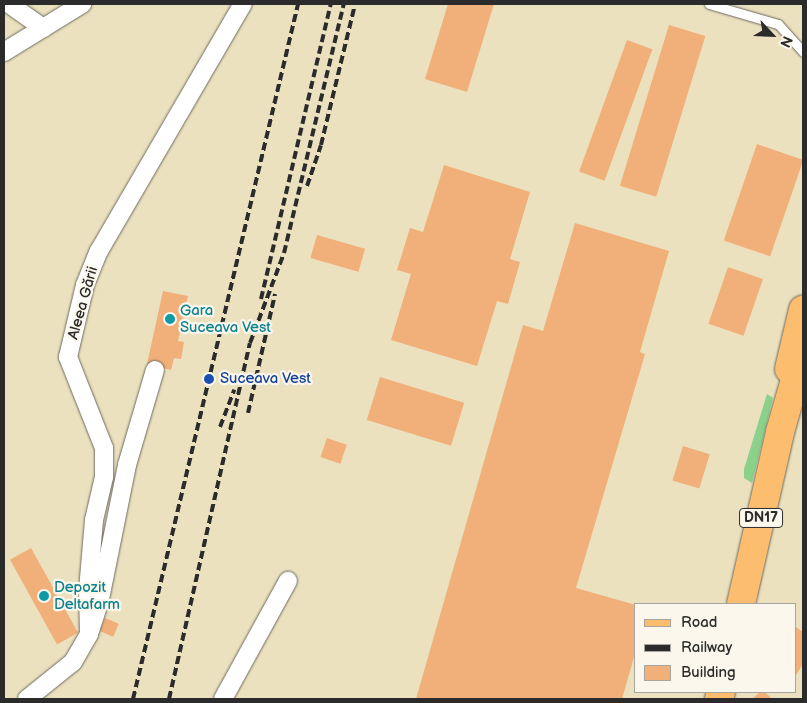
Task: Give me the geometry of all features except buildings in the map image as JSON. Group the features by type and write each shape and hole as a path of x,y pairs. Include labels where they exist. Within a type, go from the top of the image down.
{"main road":[{"name":"DN17","path":"780,432 781,400 803,310"},
{"name":"DN17","path":"742,603 780,432 803,352"}],"street":[{"path":"9,4 43,28"},
{"path":"4,52 82,4"},
{"name":"Aleea Gării","path":"89,634 88,590 94,520 104,476 104,448 68,356 85,285 99,251 243,4"},
{"path":"27,699 73,662 89,634 99,604 127,465 155,370"},
{"path":"223,699 288,581"}],"lane":[{"path":"709,4 778,24 803,52"}],"green space":[{"path":"767,394 773,398 752,483 744,478 744,469"}],"railway":[{"path":"133,699 298,4"},
{"path":"261,299 331,4"},
{"path":"169,699 250,343 284,253 344,4"},
{"path":"307,186 321,145 355,4"},
{"path":"248,413 275,294"},
{"path":"220,427 234,390"}],"place":[{"name":"Gara Suceava Vest","path":"170,319"},
{"name":"Suceava Vest","path":"209,379"},
{"name":"Depozit Deltafarm","path":"44,596"}]}
